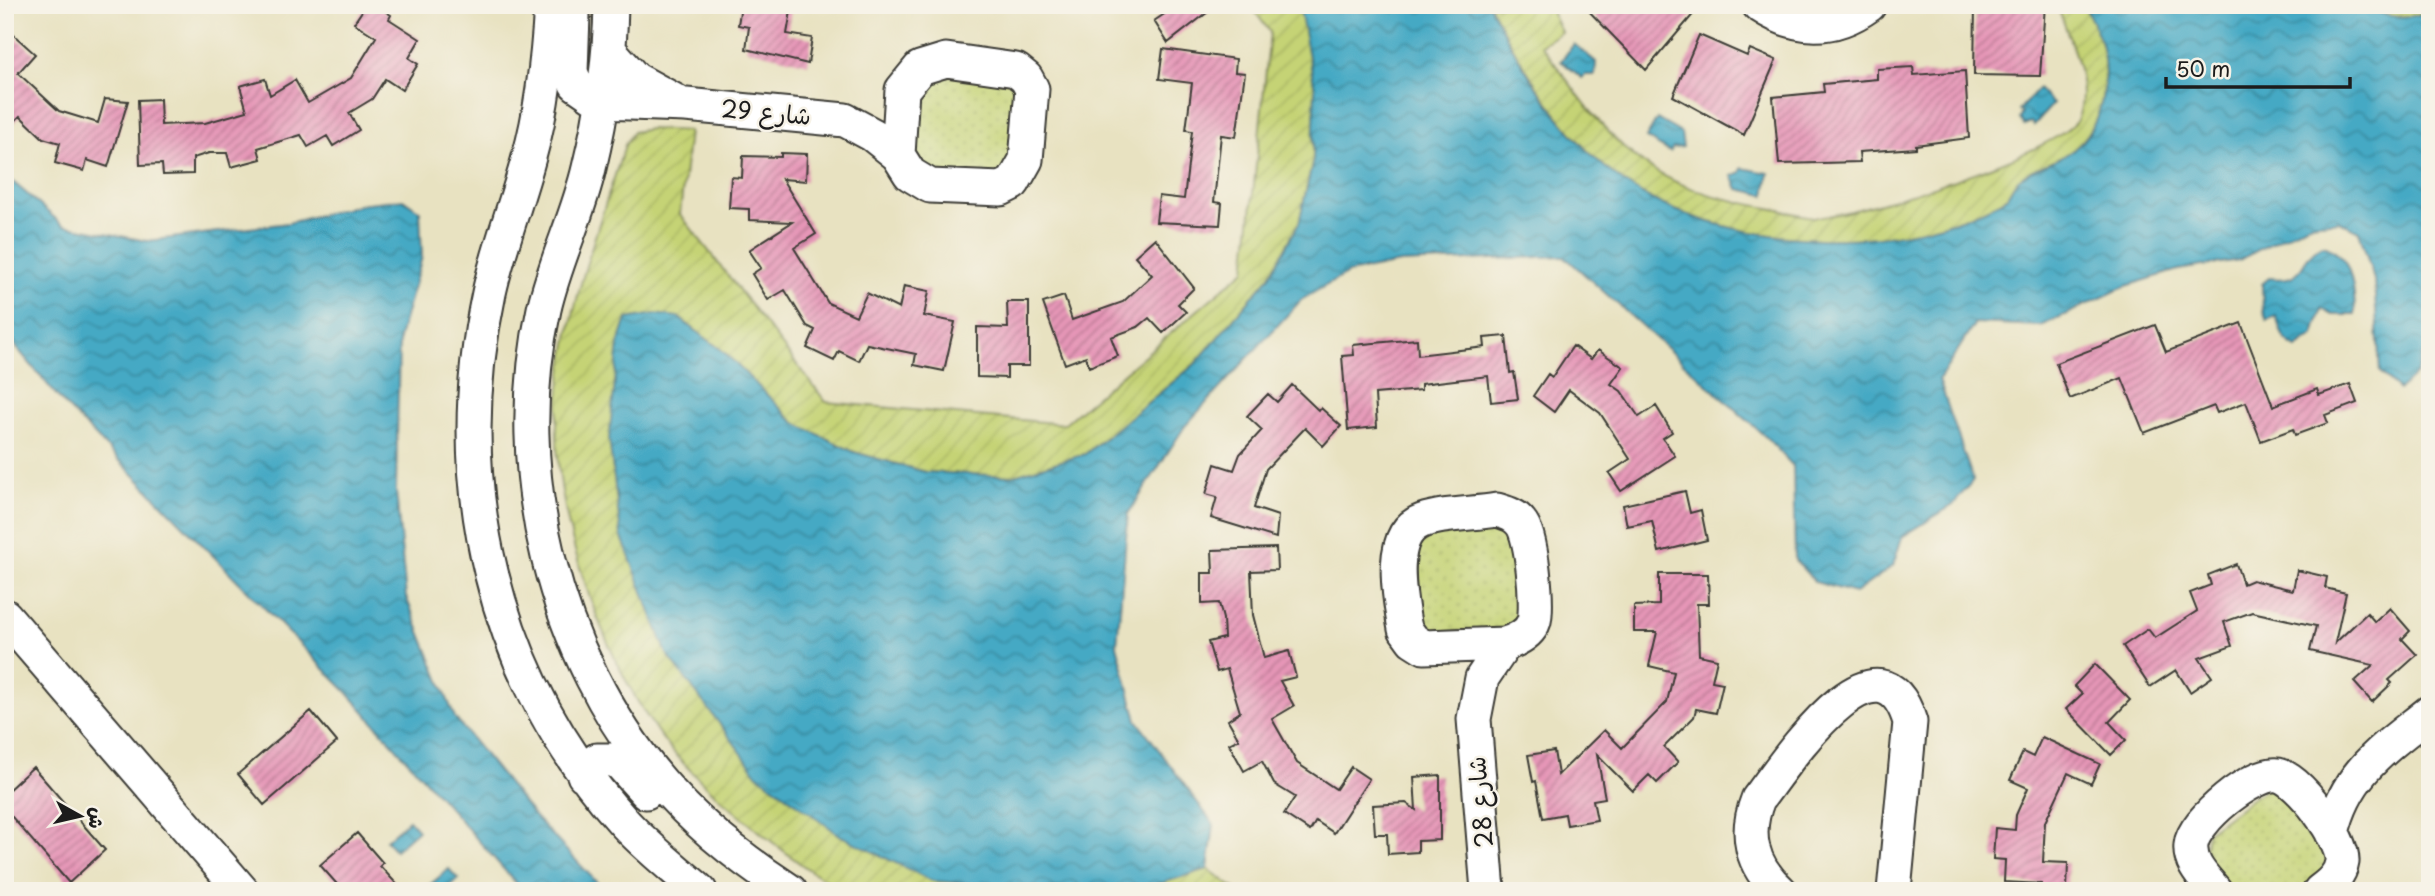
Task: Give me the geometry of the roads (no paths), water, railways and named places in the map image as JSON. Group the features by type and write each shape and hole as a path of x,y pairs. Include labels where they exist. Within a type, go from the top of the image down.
{"street":[{"path":"551,5 545,76 530,155 489,293 477,367 474,442 479,517 497,600 516,657 548,722 584,775 623,821 701,891"},
{"path":"572,5 571,72 576,84 602,102"},
{"path":"1759,5 1798,23 1821,25 1848,20 1869,5"},
{"path":"610,6 609,50 589,170 545,308 536,358 530,433 535,497 552,573 596,682 626,734 661,782 701,824 752,867 790,891"},
{"name":"شارع 29","path":"609,50 621,66 650,90 686,105"},
{"name":"شارع 29","path":"602,102 647,106 686,105 845,120 898,155 910,174 930,186 1001,189 1013,183 1021,173 1032,89 1026,78 1016,70 946,60 920,68 902,90 845,120"},
{"path":"898,155 902,90"},
{"name":"شارع 28","path":"1474,719 1459,682 1436,649 1424,647 1413,640 1405,629 1398,551 1402,538 1422,521 1497,510 1520,520 1527,531 1534,620 1528,632 1505,644 1482,678 1474,719 1487,889"},
{"path":"5,616 242,891"},
{"path":"1436,649 1505,644"},
{"path":"1767,886 1754,857 1749,837 1751,817 1758,799 1834,706 1858,689 1875,686 1892,691 1904,704 1910,722 1895,891"},
{"path":"2332,833 2343,797 2364,766 2430,712"},
{"path":"584,775 597,760 617,760 666,809 701,824"},
{"path":"2297,784 2332,778 2364,766"},
{"path":"2215,891 2194,864 2191,854 2194,832 2200,823 2262,776 2274,774 2297,784 2332,833 2342,852 2338,874 2320,891"},
{"path":"646,844 679,891"}],"water":[{"path":"1299,5 1489,5 1519,60 1556,113 1576,139 1623,181 1649,198 1689,215 1732,228 1778,236 1826,239 1919,231 1962,219 2002,201 2021,177 2073,150 2091,129 2102,102 2104,87 2101,44 2084,5 2364,5 2380,13 2396,16 2430,13 2430,332 2416,374 2399,390 2380,373 2374,280 2359,231 2339,221 2308,224 2239,260 2178,270 2126,286 2041,326 1975,323 1939,380 1973,480 1953,505 1902,537 1893,566 1855,593 1815,582 1795,560 1793,466 1767,438 1564,256 1400,263 1348,273 1301,300 1185,426 1128,514 1117,645 1137,720 1214,825 1208,869 1135,891 1045,889 932,881 841,836 758,775 667,654 621,535 609,439 619,343 627,319 655,314 678,317 724,352 795,423 854,452 925,472 1011,476 1085,454 1195,364 1270,276 1299,223 1313,160 1315,89"},
{"path":"1574,44 1596,62 1595,75 1585,75 1582,78 1561,61"},
{"path":"2038,89 2053,104 2034,125 2031,122 2024,125 2019,119 2022,113 2019,110"},
{"path":"1657,119 1681,133 1683,147 1673,148 1670,152 1646,138"},
{"path":"1742,168 1769,173 1765,195 1738,189 1732,176 1741,172"},
{"path":"5,175 63,225 147,241 288,223 367,203 403,199 420,211 422,257 399,338 396,491 406,597 455,718 534,816 605,891 523,891 347,692 64,404 5,334"},
{"path":"2323,245 2333,249 2346,264 2353,283 2355,315 2333,315 2322,309 2314,335 2297,348 2285,339 2276,316 2267,320 2263,310 2262,284 2269,278 2291,277 2315,250"},
{"path":"409,820 418,830 395,850 386,840"},
{"path":"449,869 458,879 445,891 428,891 426,888"}]}
